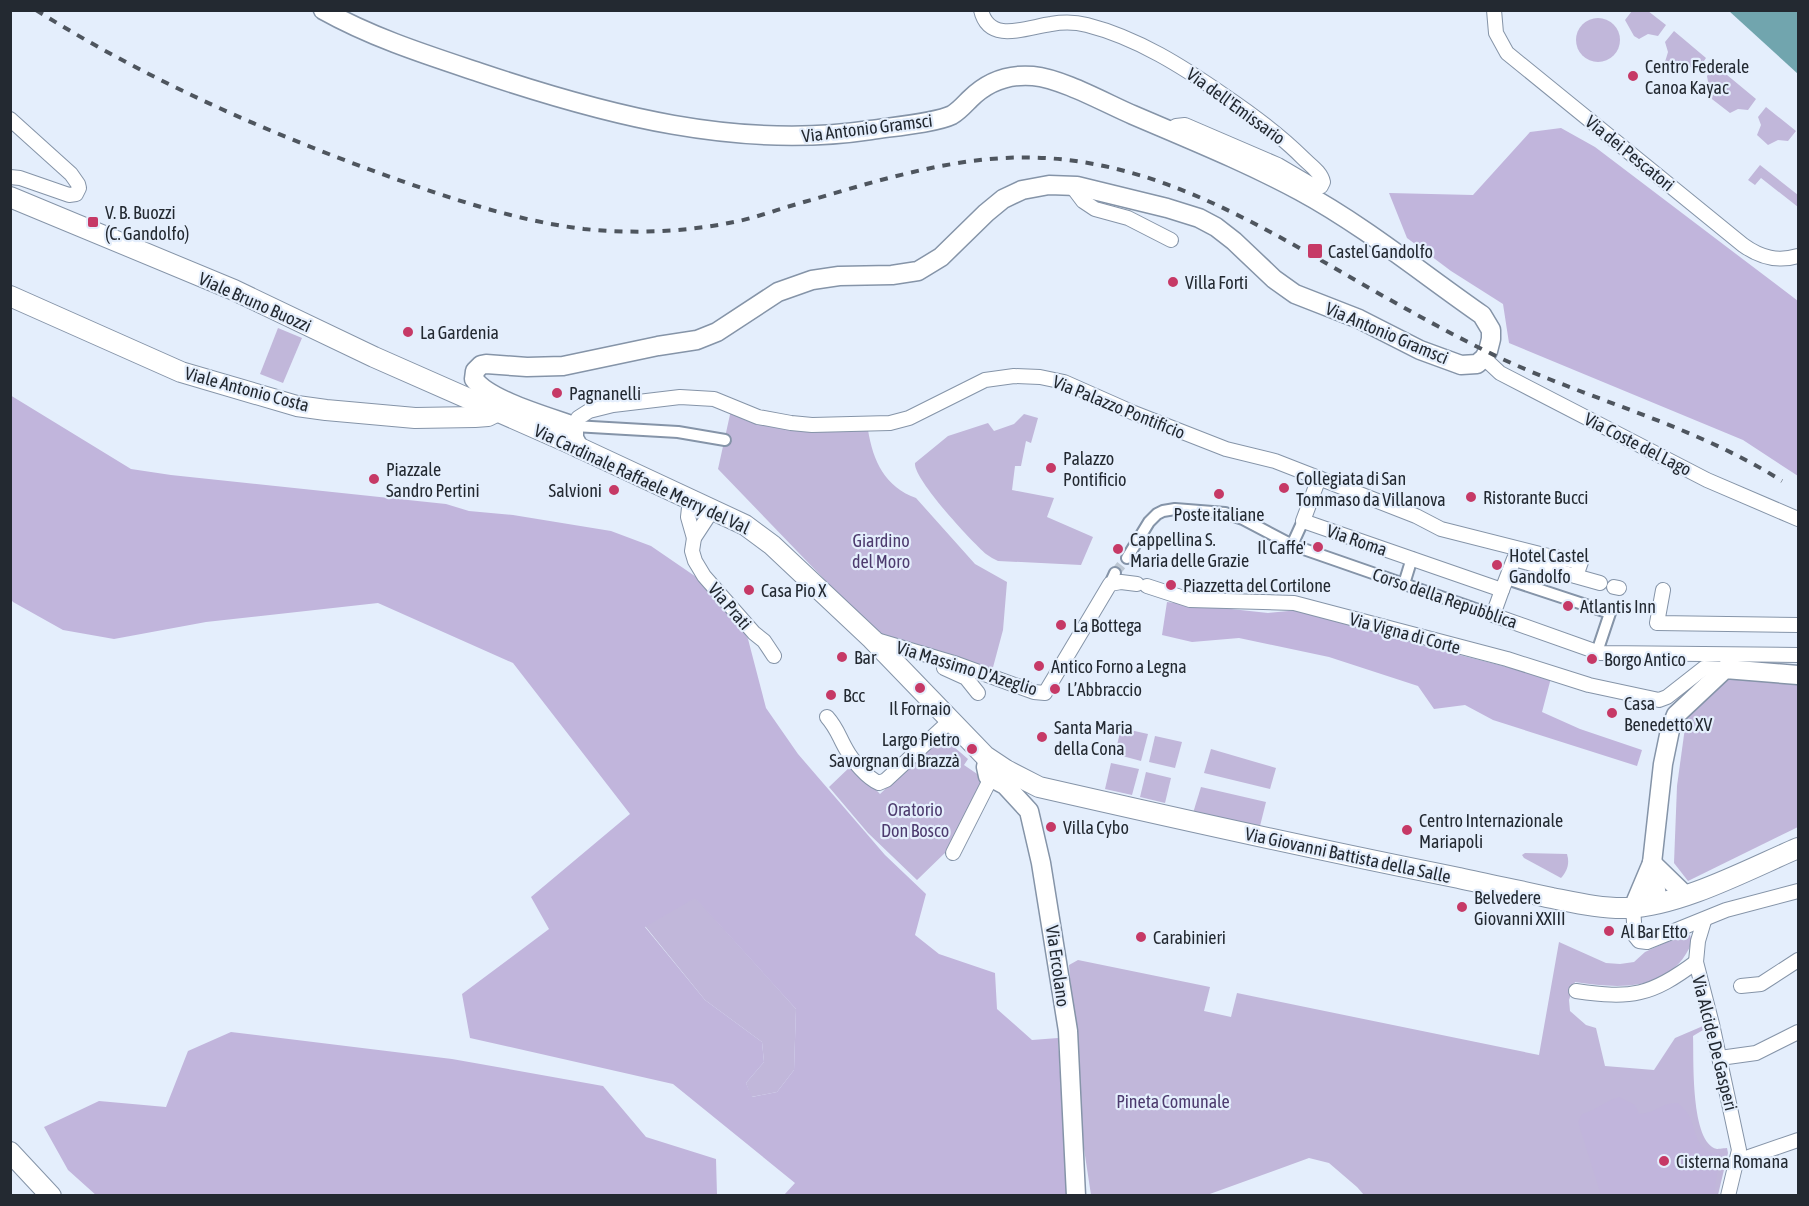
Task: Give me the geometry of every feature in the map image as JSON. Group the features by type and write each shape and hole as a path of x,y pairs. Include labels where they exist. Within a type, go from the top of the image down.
{"main road":[{"name":"Viale Bruno Buozzi","path":"10,197 234,290 498,411"},
{"name":"Viale Antonio Costa","path":"10,296 181,372 273,399 326,410 406,417 488,416 498,411"},
{"path":"439,417 450,405 451,390"},
{"name":"Via Cardinale Raffaele Merry del Val","path":"498,411 730,517 764,538 893,661"},
{"name":"Via Giovanni Battista della Salle","path":"893,661 951,720 989,768 1039,787 1323,852 1567,901 1603,907 1633,908 1685,895 1798,848"},
{"path":"10,1152 51,1196"}],"street":[{"name":"Via Antonio Gramsci","path":"323,10 363,30 421,53 517,86 590,106 698,129 746,135 791,136 879,129 948,117 994,81 1013,76 1032,76 1058,82 1274,177 1325,206 1482,315 1489,324 1491,339 1484,358 1477,364 1468,366 1440,358 1359,319 1302,297 1280,284 1252,256 1225,234 1198,218 1167,208 1071,185 1041,186 1022,190 1003,199 941,257 913,273 885,276 838,276 792,286 767,298 717,332 697,340 563,366 527,367 494,363 481,365 475,371 474,379 482,388 519,406 574,426"},
{"name":"Via dell'Emissario","path":"981,10 986,21 1000,32 1072,22 1093,26 1157,52 1267,125 1318,173 1323,183 1321,186 1312,185 1265,158 1185,125 1176,126 1169,131"},
{"name":"Via dei Pescatori","path":"1494,10 1496,33 1507,53 1734,238 1765,257 1780,259 1798,256"},
{"path":"10,119 70,174 79,188 75,194 69,195 20,178 10,177"},
{"path":"1071,185 1083,201 1095,209 1128,218 1171,240"},
{"name":"Via Coste del Lago","path":"1484,358 1500,373 1707,480 1798,519"},
{"name":"Via Palazzo Pontificio","path":"574,426 578,418 588,411 613,405 680,398 714,399 758,417 790,423 820,425 890,423 909,418 985,381 1014,376 1040,377 1064,382 1134,413 1226,449 1275,461 1416,516 1441,529 1581,562 1576,576"},
{"path":"580,449 574,438 574,426 678,432 725,440"},
{"path":"1292,545 1319,478"},
{"path":"690,499 687,512 694,524 712,509"},
{"name":"Corso della Repubblica","path":"1127,558 1149,522 1157,514 1175,509 1225,513 1243,519 1292,545 1597,652 1798,655"},
{"name":"Via Roma","path":"1303,521 1412,558 1505,585"},
{"name":"Via Prati","path":"694,524 693,545 697,566 754,633 764,641 774,656"},
{"path":"1404,584 1412,558"},
{"path":"1493,615 1514,559 1600,583"},
{"name":"Via Massimo D'Azeglio","path":"872,639 930,656 1034,692 1045,693 1112,579"},
{"name":"Via Vigna di Corte","path":"1112,579 1142,585 1190,600 1294,603 1507,659 1589,686 1659,700 1667,697 1704,668 1725,669"},
{"path":"1505,585 1610,613 1597,652"},
{"path":"1663,590 1657,623 1798,625"},
{"path":"930,656 934,664 966,678 978,693"},
{"path":"1658,903 1652,863 1663,764 1670,730 1676,715 1725,669 1798,675"},
{"path":"827,717 838,730 849,754 873,780 879,783 886,780 951,720"},
{"path":"952,853 989,768"},
{"name":"Via Ercolano","path":"989,768 1029,811 1041,863 1068,1031 1076,1196"},
{"path":"1652,863 1685,895"},
{"path":"1652,863 1633,908 1636,940 1643,942 1704,921 1736,907 1798,891"},
{"name":"Via Alcide De Gasperi","path":"1704,921 1698,941 1696,962 1738,1143 1737,1161 1728,1196"},
{"path":"1742,986 1761,984 1798,960"},
{"path":"1576,991 1608,995 1638,994 1664,984 1696,962"},
{"path":"1720,1058 1755,1053 1798,1032"},
{"path":"1737,1161 1798,1140"}],"green space":[{"path":"1632,11 1648,11 1666,25 1658,36 1648,34 1639,39 1634,36 1625,20"},
{"path":"1598,18 1613,25 1620,40 1613,55 1598,62 1583,55 1576,40 1583,25"},
{"path":"1674,31 1706,58 1699,68 1687,67 1680,72 1665,62 1668,52 1665,42"},
{"path":"1715,65 1756,99 1748,110 1738,109 1730,113 1708,96 1707,76"},
{"path":"1766,107 1796,131 1788,141 1778,140 1768,145 1757,135 1761,125 1758,117"},
{"path":"1760,165 1798,195 1798,207 1761,178 1755,185 1748,180"},
{"path":"278,328 302,338 283,383 260,374"},
{"name":"Giardino del Moro","path":"731,410 745,416 745,420 760,424 868,430 877,462 889,480 905,493 916,498 975,564 1007,582 1003,630 992,671 877,634 718,469"},
{"path":"1024,414 1038,418 1031,443 1026,441 1021,466 1015,466 1012,490 1054,498 1047,517 1093,537 1081,565 998,561 992,558 957,524 933,496 917,471 915,463 948,436 988,423 994,431 1014,424"},
{"path":"1729,674 1798,680 1798,827 1688,881 1674,863 1677,786 1687,713"},
{"path":"1121,728 1148,734 1141,761 1115,754"},
{"path":"1155,736 1182,742 1175,768 1149,762"},
{"name":"Oratorio Don Bosco","path":"946,740 968,759 964,765 986,780 971,802 949,849 917,880 868,833 829,787 852,765 880,794 936,741"},
{"path":"1211,749 1276,768 1270,789 1204,773"},
{"path":"1111,763 1139,769 1132,795 1105,789"},
{"path":"1146,772 1171,778 1165,803 1140,797"},
{"path":"1201,787 1266,802 1260,826 1193,813"},
{"path":"1525,853 1567,854 1566,870 1561,878 1524,858 1522,855"},
{"path":"695,897 796,1009 794,1070 777,1092 751,1097 746,1083 764,1062 762,1042 705,1000 645,926"},
{"name":"Pineta Comunale","path":"1684,934 1690,935 1692,942 1683,958 1672,970 1658,978 1627,986 1575,982 1569,1000 1570,1011 1586,1025 1596,1028 1605,1066 1654,1070 1675,1038 1703,1026 1703,1030 1693,1036 1695,1098 1702,1132 1708,1143 1717,1149 1727,1148 1728,1153 1718,1195 1364,1195 1329,1163 1309,1158 1207,1195 1091,1195 1081,1129 1069,965 1078,960 1210,987 1204,1011 1231,1017 1237,993 1539,1055 1559,942 1606,963 1620,964 1634,962 1645,952"}],"shaded area":[{"path":"1561,128 1595,147 1798,301 1798,476 1743,440 1509,343 1503,304 1451,271 1407,238 1389,193 1473,195 1530,132"},
{"path":"10,395 131,469 446,504 469,511 513,515 611,531 651,546 705,583 728,604 748,639 766,708 798,754 885,855 926,894 915,935 939,954 995,973 997,1009 1032,1040 1058,1038 1067,1195 784,1195 795,1183 673,1084 470,1038 462,994 549,929 531,897 630,814 513,663 378,603 206,622 114,639 63,630 13,602 10,598","holes":["695,898 796,1009 794,1070 777,1092 752,1097 746,1083 764,1062 762,1042 705,1000 645,927"]},
{"path":"1167,602 1268,613 1299,610 1420,645 1551,678 1542,712 1580,729 1642,750 1637,766 1493,720 1465,705 1434,709 1418,686 1329,657 1239,638 1192,642 1162,635"},
{"path":"231,1032 452,1059 603,1086 646,1137 716,1159 717,1195 97,1196 68,1170 44,1127 99,1101 166,1107 188,1051"},
{"path":"1619,1097 1635,1105 1639,1114 1672,1103 1678,1103 1683,1108 1705,1150 1720,1153 1714,1195 1601,1195 1578,1122 1582,1114"}],"water":[{"path":"1729,11 1798,11 1798,74"}],"tunnel":[{"path":"1115,573 1127,558"}],"railway":[{"path":"36,10 121,60 210,104 301,143 463,202 535,221 584,229 640,232 715,225 750,218 920,170 982,160 1045,158 1118,169 1153,179 1220,206 1498,357 1714,444 1782,481"}],"place":[{"name":"Centro Federale Canoa Kayac","path":"1633,76"},
{"name":"V. B. Buozzi (C. Gandolfo)","path":"93,222"},
{"name":"Castel Gandolfo","path":"1315,251"},
{"name":"Villa Forti","path":"1173,282"},
{"name":"La Gardenia","path":"408,332"},
{"name":"Pagnanelli","path":"557,393"},
{"name":"Palazzo Pontificio","path":"1051,468"},
{"name":"Piazzale Sandro Pertini","path":"374,479"},
{"name":"Collegiata di San Tommaso da Villanova","path":"1284,488"},
{"name":"Salvioni","path":"614,490"},
{"name":"Poste italiane","path":"1219,494"},
{"name":"Ristorante Bucci","path":"1471,497"},
{"name":"Il Caffe'","path":"1318,547"},
{"name":"Cappellina S. Maria delle Grazie","path":"1118,549"},
{"name":"Hotel Castel Gandolfo","path":"1497,565"},
{"name":"Piazzetta del Cortilone","path":"1171,585"},
{"name":"Casa Pio X","path":"749,590"},
{"name":"Atlantis Inn","path":"1568,606"},
{"name":"La Bottega","path":"1061,625"},
{"name":"Bar","path":"842,657"},
{"name":"Borgo Antico","path":"1592,659"},
{"name":"Antico Forno a Legna","path":"1039,666"},
{"name":"Il Fornaio","path":"920,688"},
{"name":"L’Abbraccio","path":"1055,689"},
{"name":"Bcc","path":"831,695"},
{"name":"Casa Benedetto XV","path":"1612,713"},
{"name":"Santa Maria della Cona","path":"1042,737"},
{"name":"Largo Pietro Savorgnan di Brazzà","path":"972,749"},
{"name":"Villa Cybo","path":"1051,827"},
{"name":"Centro Internazionale Mariapoli","path":"1407,830"},
{"name":"Belvedere Giovanni XXIII","path":"1462,907"},
{"name":"Al Bar Etto","path":"1609,931"},
{"name":"Carabinieri","path":"1141,937"},
{"name":"Cisterna Romana","path":"1664,1161"}]}
